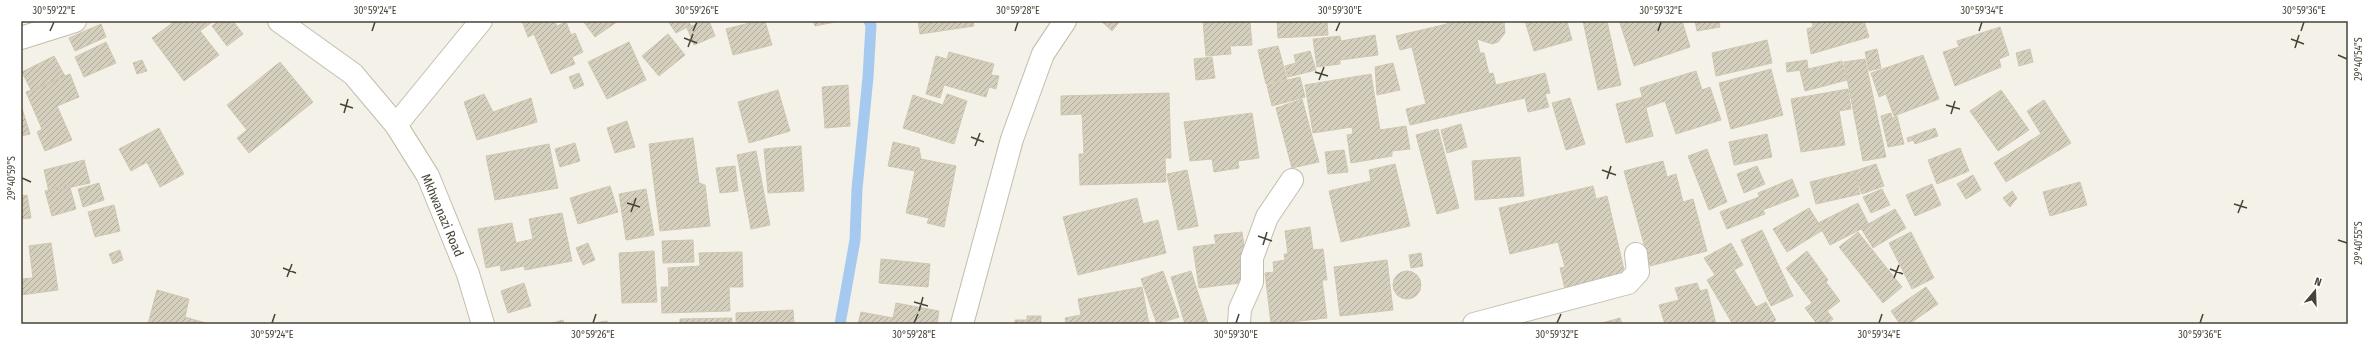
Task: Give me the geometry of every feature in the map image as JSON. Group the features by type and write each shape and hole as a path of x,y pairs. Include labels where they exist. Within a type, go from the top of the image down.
{"street":[{"path":"21,38 75,21"},
{"name":"Mkhwanazi Road","path":"279,21 353,74 396,125 428,176 468,274 483,324"},
{"path":"396,125 480,21"},
{"path":"962,324 1012,139 1043,54 1065,21"},
{"path":"1239,324 1240,309 1252,282 1252,258 1267,217 1292,180"},
{"path":"1474,324 1628,283 1638,272 1636,254"}],"building":[{"path":"175,21 210,21 211,23 200,31 219,55 184,81 152,38"},
{"path":"219,21 233,21 243,34 227,46 212,26"},
{"path":"522,21 554,21 557,26 566,22 571,35 575,33 583,52 572,57 575,64 551,74 534,34 528,37"},
{"path":"583,21 618,21 595,37"},
{"path":"668,21 688,21 691,25 676,33"},
{"path":"703,21 709,21 715,36 694,45 687,28"},
{"path":"757,21 765,21 772,45 733,55 726,29"},
{"path":"813,21 834,21 835,22 815,26"},
{"path":"918,21 973,21 974,26 920,34"},
{"path":"1101,21 1120,21 1112,31"},
{"path":"1203,21 1250,21 1252,45 1230,46 1231,54 1206,56"},
{"path":"1277,21 1327,21 1328,35 1278,38"},
{"path":"1446,21 1504,21 1505,33 1498,42 1492,44 1477,39 1480,53 1484,53 1489,74 1493,73 1496,85 1545,73 1550,93 1545,94 1549,107 1528,112 1525,98 1410,125 1406,109 1426,104 1412,47 1400,50 1396,36 1447,24"},
{"path":"1525,21 1570,21 1567,22 1572,40 1534,51"},
{"path":"1583,21 1607,21 1621,85 1598,90"},
{"path":"1624,21 1682,21 1690,47 1634,66 1620,23"},
{"path":"1695,21 1719,21 1720,27 1697,31"},
{"path":"1812,21 1864,21 1869,37 1811,54 1807,29 1813,27"},
{"path":"101,24 106,37 75,51 69,38"},
{"path":"2000,27 2009,55 1999,59 2001,67 1955,86 1943,52 1959,47 1957,41"},
{"path":"668,34 685,55 659,76 642,56"},
{"path":"1375,35 1378,55 1340,60 1340,64 1317,67 1313,39 1340,36 1341,41"},
{"path":"1767,40 1772,63 1716,76 1712,53"},
{"path":"106,42 116,63 84,77 75,57"},
{"path":"629,42 646,80 607,99 588,62"},
{"path":"1278,46 1287,79 1266,84 1258,50"},
{"path":"1877,49 1881,68 1869,71 1865,52"},
{"path":"2030,49 2033,62 2019,66 2016,53"},
{"path":"1310,51 1316,70 1288,77 1285,66 1296,63 1294,55"},
{"path":"949,52 994,64 991,75 999,76 996,89 989,87 986,97 944,85 940,98 926,94 936,56 947,59"},
{"path":"1923,55 1939,99 1894,116 1886,94 1879,97 1871,73"},
{"path":"54,56 65,76 32,92 22,72"},
{"path":"1212,57 1215,78 1196,80 1194,59"},
{"path":"1865,59 1886,157 1863,161 1844,62"},
{"path":"142,60 147,71 137,74 133,63"},
{"path":"1807,60 1808,69 1787,72 1786,63"},
{"path":"1842,61 1847,80 1805,91 1800,71"},
{"path":"280,62 313,102 249,153 237,138 247,130 227,105"},
{"path":"1393,63 1400,90 1377,95 1375,67"},
{"path":"1771,69 1783,115 1731,129 1719,83"},
{"path":"1696,71 1702,90 1710,87 1721,120 1676,134 1665,101 1645,108 1640,88"},
{"path":"579,73 584,85 574,89 569,77"},
{"path":"70,74 79,97 57,106 72,140 45,151 37,132 42,129 26,92"},
{"path":"1371,74 1380,130 1406,126 1410,149 1392,151 1392,156 1351,163 1347,135 1353,134 1352,127 1313,133 1305,85"},
{"path":"1300,77 1305,97 1272,106 1267,85"},
{"path":"848,85 850,126 825,128 822,87"},
{"path":"1848,89 1851,109 1839,111 1845,145 1801,152 1791,99"},
{"path":"778,90 790,131 749,143 738,102"},
{"path":"2001,90 2029,130 1998,151 1970,111"},
{"path":"1169,93 1171,158 1165,158 1166,182 1080,185 1079,154 1084,154 1082,114 1061,115 1061,96"},
{"path":"484,94 493,112 531,98 537,122 477,140 464,102"},
{"path":"947,94 967,101 954,144 903,128 913,95 943,105"},
{"path":"1643,97 1653,136 1626,143 1616,104"},
{"path":"1570,98 1585,144 1566,150 1552,103"},
{"path":"1302,99 1319,162 1292,168 1276,108"},
{"path":"2044,100 2071,143 2006,182 1994,163 2041,134 2027,111"},
{"path":"21,105 30,134 21,136"},
{"path":"1252,113 1259,158 1238,161 1239,168 1214,172 1212,159 1190,161 1184,122"},
{"path":"1891,113 1892,118 1897,116 1904,144 1888,147 1881,116"},
{"path":"627,121 635,147 615,153 607,128"},
{"path":"1461,124 1467,147 1447,153 1441,130"},
{"path":"159,128 184,174 160,187 147,162 131,171 119,149"},
{"path":"1935,128 1938,136 1915,144 1913,140 1908,142 1907,138"},
{"path":"1438,129 1459,208 1437,214 1416,135"},
{"path":"1767,134 1772,157 1734,165 1729,142"},
{"path":"693,138 699,183 705,185 710,226 660,231 649,144"},
{"path":"893,142 919,148 921,159 956,166 944,227 927,223 929,218 906,213 915,171 888,166"},
{"path":"575,143 580,161 560,167 555,149"},
{"path":"549,144 558,188 495,200 486,156"},
{"path":"801,146 804,191 768,193 764,149"},
{"path":"1960,148 1969,171 1937,184 1928,160"},
{"path":"1707,149 1727,202 1709,210 1688,156"},
{"path":"1344,150 1348,172 1328,174 1325,152"},
{"path":"756,151 770,225 751,229 737,155"},
{"path":"1520,157 1524,196 1475,200 1472,161"},
{"path":"84,160 90,183 49,192 44,170"},
{"path":"1663,161 1667,177 1676,174 1683,202 1693,199 1707,251 1650,266 1624,171"},
{"path":"1395,164 1410,226 1341,242 1329,191 1371,181 1369,170"},
{"path":"1876,164 1884,186 1862,194 1854,171"},
{"path":"735,166 738,191 720,193 716,168"},
{"path":"1757,166 1765,184 1744,193 1737,174"},
{"path":"1187,170 1198,226 1178,230 1167,174"},
{"path":"1854,171 1860,194 1816,204 1810,182"},
{"path":"1973,175 1981,190 1966,199 1957,184"},
{"path":"1792,179 1799,196 1763,210 1765,214 1727,229 1720,212 1759,197 1758,193"},
{"path":"2080,182 2087,205 2050,216 2043,192"},
{"path":"99,183 104,200 83,207 78,189"},
{"path":"69,184 76,209 52,216 45,191"},
{"path":"1932,184 1941,205 1915,216 1906,195"},
{"path":"610,186 618,212 578,224 570,198"},
{"path":"1593,186 1596,199 1607,196 1625,274 1565,289 1560,268 1565,267 1558,242 1510,254 1499,208"},
{"path":"646,189 654,235 626,240 619,194"},
{"path":"1882,189 1890,205 1871,213 1863,197"},
{"path":"2012,191 2017,198 2010,207 2003,198"},
{"path":"27,195 31,218 21,219 21,196"},
{"path":"1137,198 1143,224 1158,220 1166,253 1078,275 1063,217"},
{"path":"1858,203 1869,225 1830,245 1818,223"},
{"path":"114,205 120,231 95,237 88,212"},
{"path":"1809,208 1823,230 1787,252 1773,229"},
{"path":"1895,209 1906,228 1873,248 1861,228"},
{"path":"562,213 572,261 525,270 524,266 501,271 500,265 486,268 478,229 512,223 516,243 533,239 529,219"},
{"path":"1310,227 1313,250 1323,249 1327,280 1322,280 1327,318 1271,324 1265,273 1274,272 1273,262 1285,260 1284,254 1288,254 1285,231"},
{"path":"1762,230 1793,296 1771,306 1741,240"},
{"path":"1242,232 1249,282 1199,288 1193,247 1216,244 1214,235"},
{"path":"1858,232 1902,287 1883,303 1839,247"},
{"path":"1911,232 1934,278 1912,289 1889,243"},
{"path":"693,240 694,262 663,263 662,241"},
{"path":"51,243 58,290 21,295 21,279 33,278 29,246"},
{"path":"588,243 595,260 583,265 576,248"},
{"path":"1731,243 1743,265 1734,270 1756,307 1766,302 1776,320 1770,324 1731,324 1732,323 1707,280 1715,275 1704,258"},
{"path":"120,250 123,260 113,264 109,254"},
{"path":"654,251 657,302 622,303 619,253"},
{"path":"1807,251 1828,280 1826,282 1840,301 1827,311 1833,319 1827,324 1817,324 1805,308 1812,303 1786,268"},
{"path":"742,252 743,287 729,287 730,311 662,313 661,287 669,287 668,268 700,266 699,253"},
{"path":"1421,253 1423,266 1411,268 1409,255"},
{"path":"881,259 930,264 928,287 879,283"},
{"path":"1387,260 1393,310 1340,316 1334,267"},
{"path":"1163,271 1179,317 1157,324 1141,279"},
{"path":"1191,271 1208,324 1185,324 1171,277"},
{"path":"1407,271 1417,275 1421,285 1417,295 1407,299 1397,295 1393,285 1397,275"},
{"path":"524,283 531,306 508,313 501,291"},
{"path":"1697,283 1700,291 1707,289 1716,324 1665,324 1659,305 1679,300 1675,288"},
{"path":"1142,287 1149,324 1066,324 1065,318 1081,315 1078,299"},
{"path":"1926,287 1938,304 1909,324 1900,324 1891,311"},
{"path":"157,290 189,299 185,317 209,324 148,324"},
{"path":"896,303 939,311 937,324 858,324 861,312 893,318"},
{"path":"793,310 794,324 736,324 736,313"},
{"path":"1027,316 1041,316 1041,324 1015,324 1015,320 1027,320"},
{"path":"732,318 732,324 680,324 680,319"},
{"path":"1620,318 1622,324 1598,324"},
{"path":"563,320 564,324 549,324"},
{"path":"607,321 608,324 587,324"}],"waterway":[{"path":"840,324 855,240 857,189 868,77 871,25 869,21"}]}
